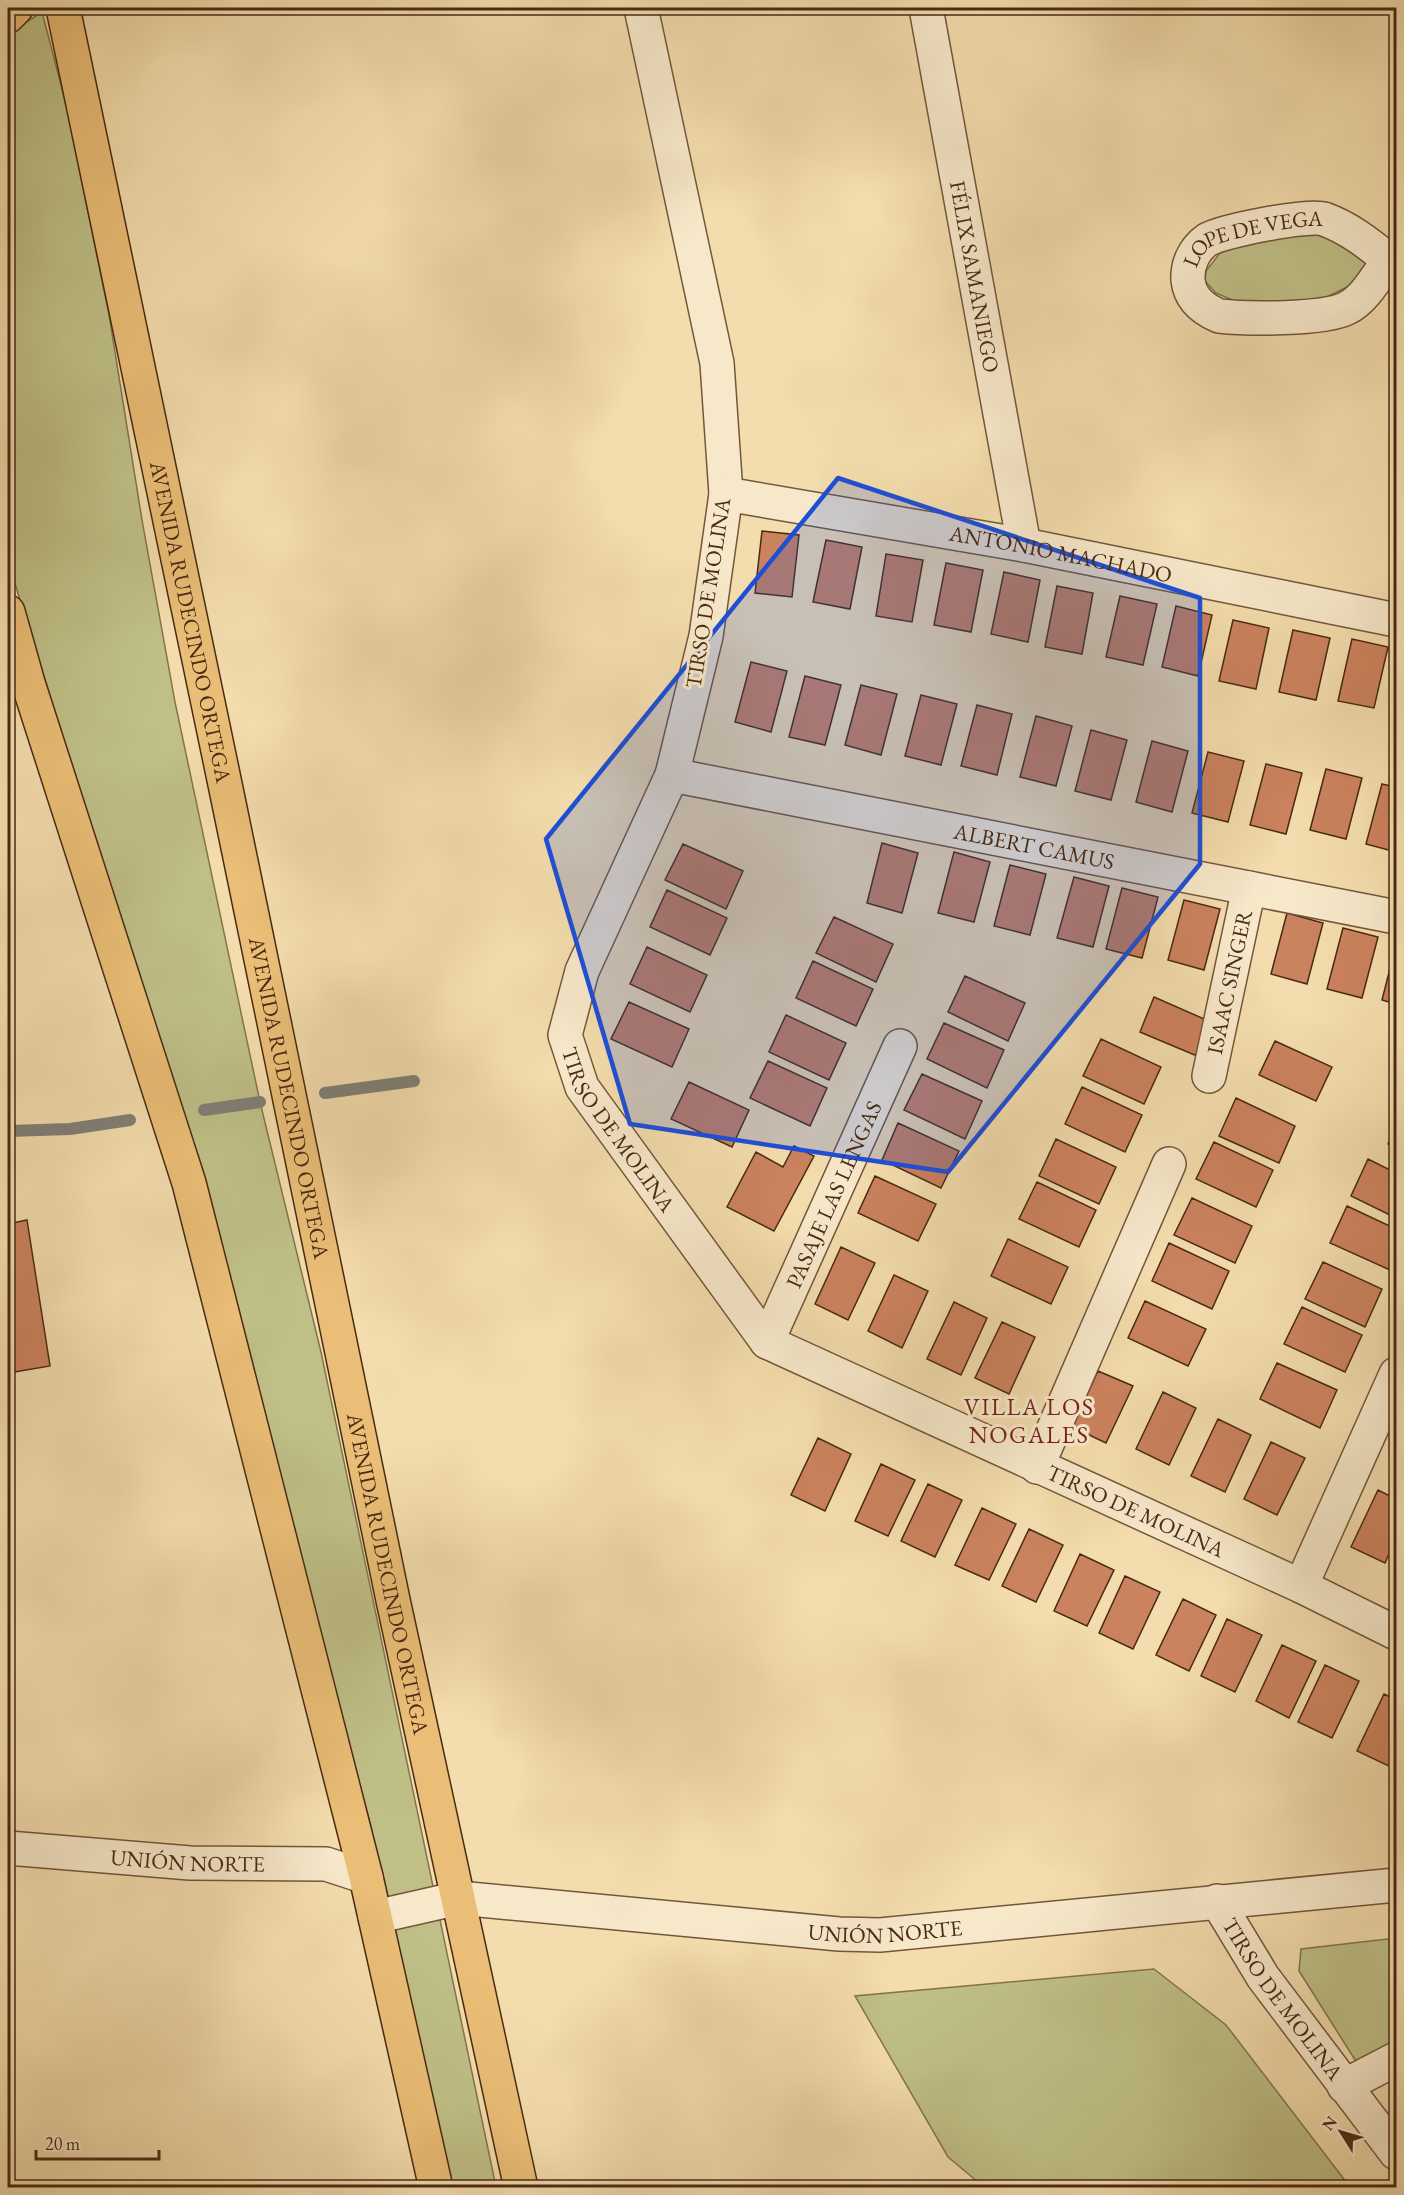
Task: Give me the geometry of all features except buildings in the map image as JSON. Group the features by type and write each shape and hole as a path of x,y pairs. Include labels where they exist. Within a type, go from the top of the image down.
{"main road":[{"path":"8,16 16,8"},
{"name":"AVENIDA RUDECINDO ORTEGA","path":"63,8 393,1600 521,2187"},
{"path":"8,612 32,694 189,1183 366,1877 436,2187"}],"street":[{"name":"TIRSO DE MOLINA","path":"641,8 717,363 726,494 706,636 672,775 582,971 565,1035 582,1087 767,1342 1301,1586 1396,1633"},
{"name":"FÉLIX SAMANIEGO","path":"926,8 1024,545"},
{"name":"LOPE DE VEGA","path":"1321,218 1355,233 1393,259 1363,296 1347,308 1323,316 1234,318 1219,316 1206,310 1195,300 1189,286 1188,273 1191,260 1198,248 1208,240 1220,235 1263,224 1321,218"},
{"name":"ANTONIO MACHADO","path":"726,494 1024,545 1396,620"},
{"name":"ALBERT CAMUS","path":"672,775 1396,917"},
{"name":"ISAAC SINGER","path":"1209,1076 1250,888"},
{"name":"PASAJE LAS LENGAS","path":"767,1342 900,1046"},
{"path":"1037,1467 1168,1164"},
{"path":"1301,1586 1396,1374"},
{"name":"UNIÓN NORTE","path":"8,1848 190,1863 326,1864 366,1877"},
{"name":"UNIÓN NORTE","path":"375,1917 459,1898 847,1935 880,1935 953,1930 1217,1901 1396,1885"},
{"name":"TIRSO DE MOLINA","path":"1217,1901 1263,1977 1396,2153"},
{"path":"1344,2086 1396,2059"}],"highlighted area":[{"path":"838,478 1200,598 1200,864 948,1172 630,1124 546,839"}],"green space":[{"path":"42,12 67,108 109,315 142,520 175,702 260,1102 321,1352 496,2187 448,2187 370,1823 154,1031 8,561 8,34"},
{"path":"1319,234 1348,247 1369,263 1353,284 1319,301 1237,302 1216,293 1205,281 1206,271 1220,253 1265,239"},
{"path":"1396,1938 1396,2043 1357,2063 1299,1971 1301,1949"},
{"path":"1154,1969 1226,2025 1350,2187 984,2187 948,2157 855,1996"}],"waterway":[{"path":"325,1093 414,1081"},
{"path":"204,1110 260,1102"},
{"path":"8,1131 70,1129 130,1120"}],"district":[{"name":"VILLA LOS NOGALES","path":"1029,1420"}]}
